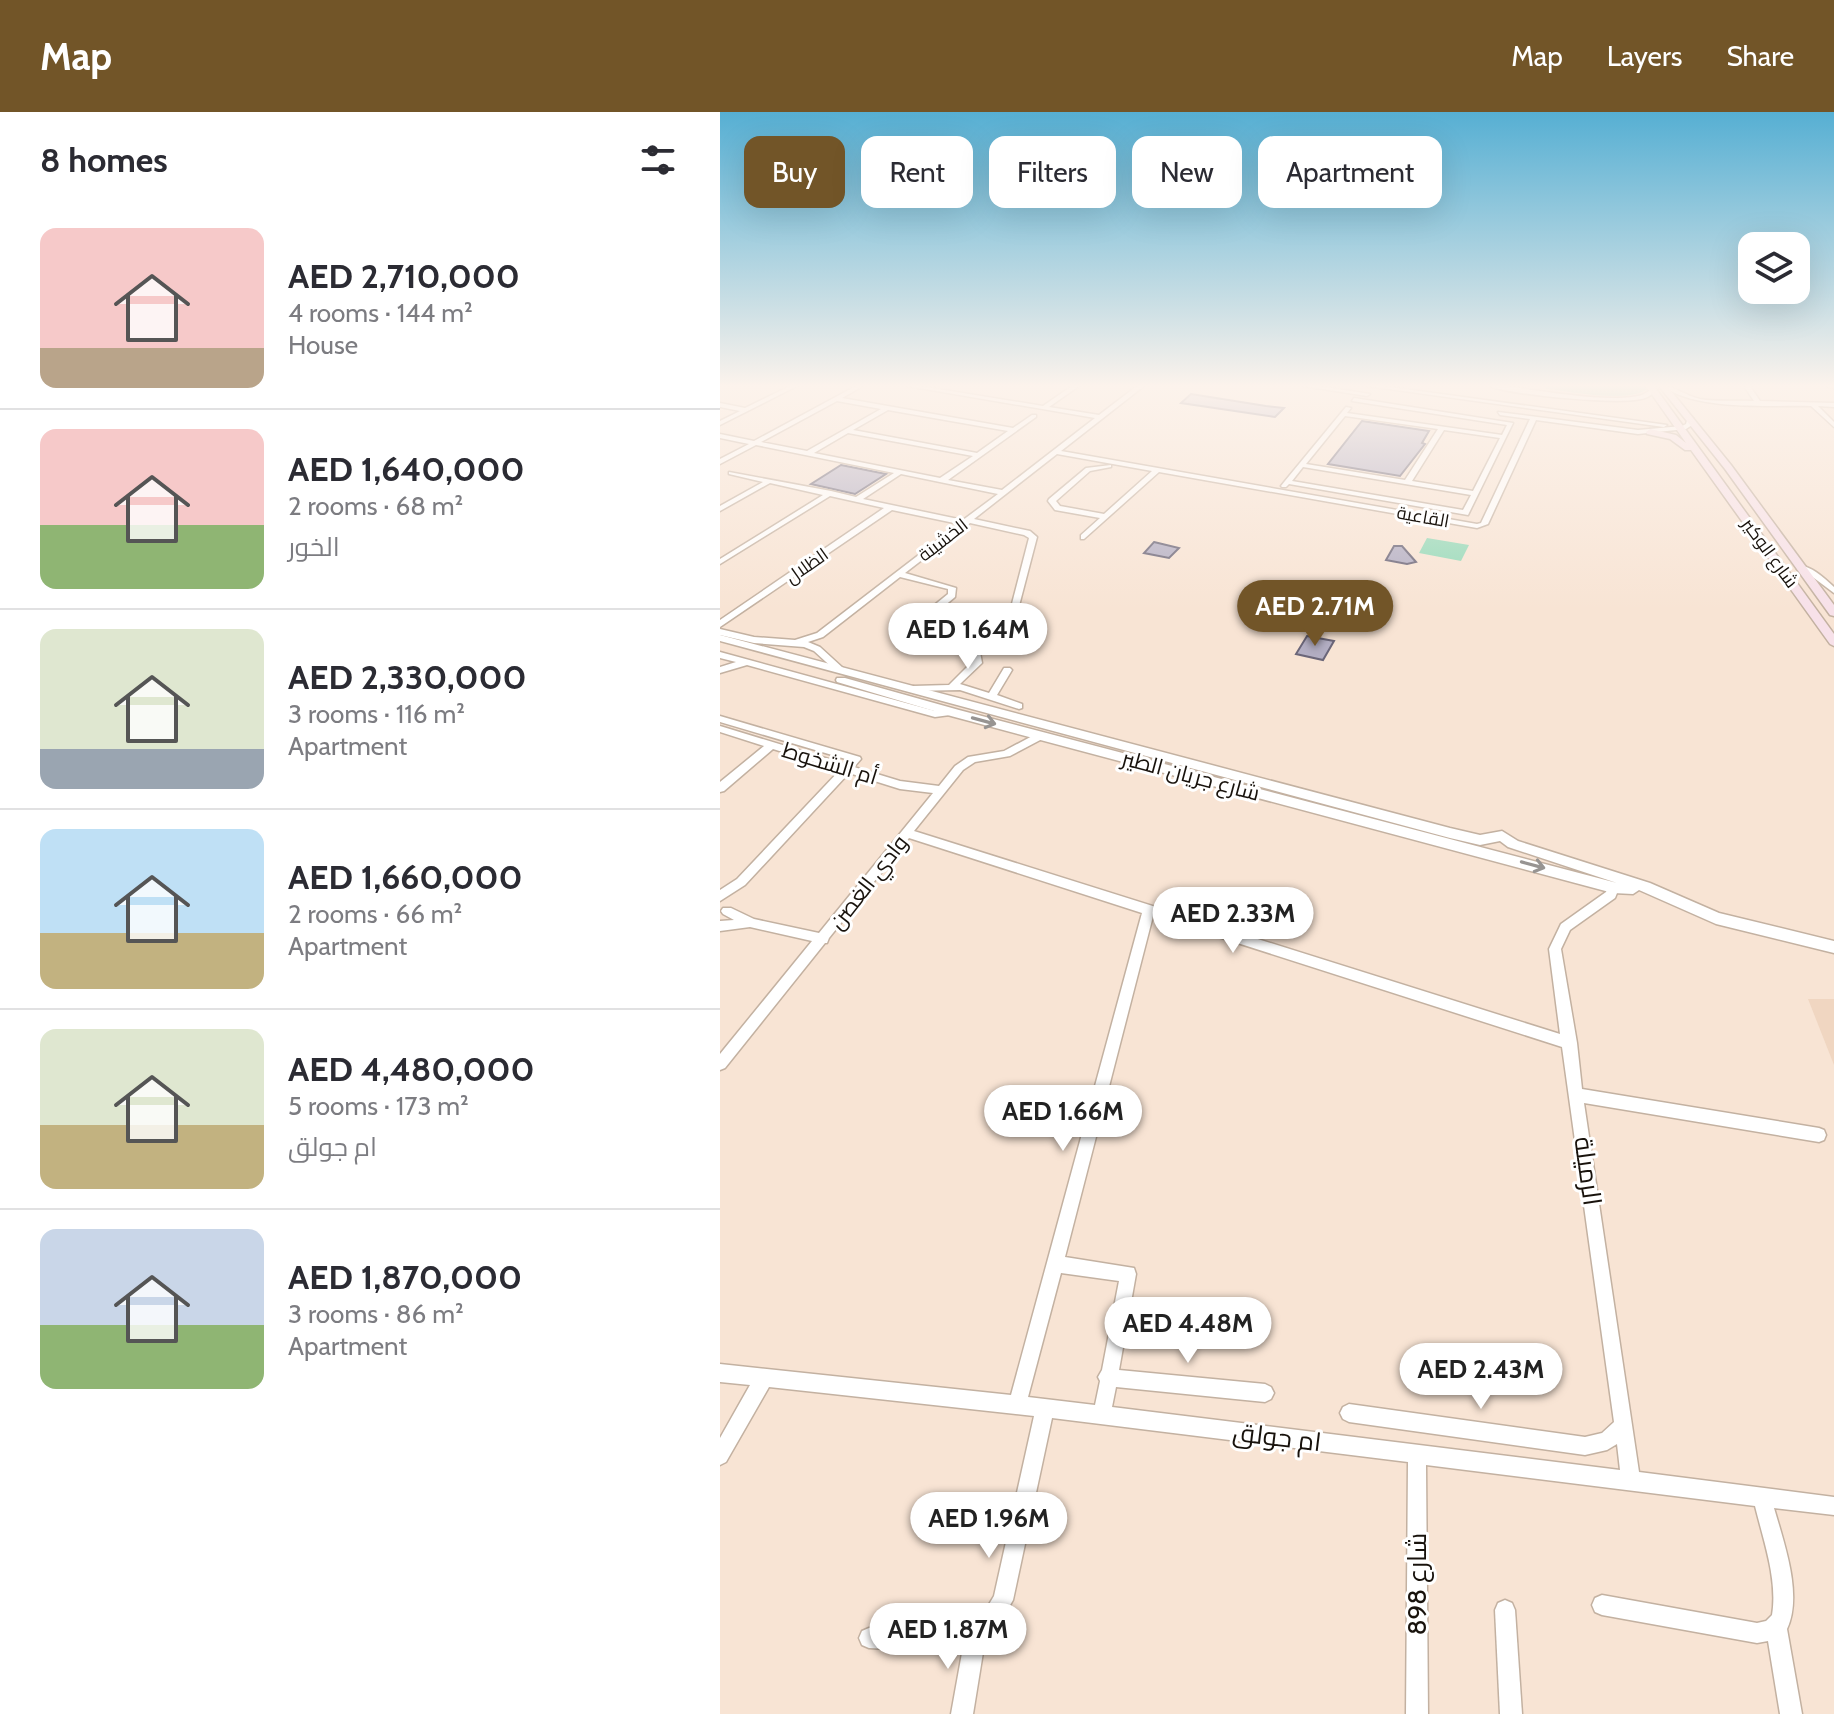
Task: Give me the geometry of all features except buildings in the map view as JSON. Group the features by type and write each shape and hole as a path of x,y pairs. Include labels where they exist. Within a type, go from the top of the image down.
{"main road":[{"name":"شارع الوكير","path":"1704,461 1834,642"},
{"path":"1715,461 1757,516 1774,531"},
{"name":"شارع الوكير","path":"1722,461 1834,613"}],"street":[{"path":"839,461 1004,493"},
{"path":"941,481 971,461"},
{"name":"الخشينة","path":"798,642 820,635 1045,461"},
{"name":"القاعية","path":"1099,461 1480,526 1484,524 1514,461"},
{"path":"1279,492 1305,461"},
{"path":"1407,483 1421,461"},
{"path":"1287,482 1462,513 1466,512 1492,461"},
{"path":"1176,474 1185,465"},
{"path":"1302,465 1475,494"},
{"path":"1106,517 1058,508 1052,504 1053,499 1088,469 1109,466 1155,472"},
{"path":"1489,467 1510,470"},
{"path":"1084,537 1155,472"},
{"path":"731,473 1024,532 1033,537 1011,623"},
{"path":"858,499 898,473"},
{"path":"720,509 769,481"},
{"path":"720,562 831,493"},
{"name":"الظلال","path":"720,624 892,506"},
{"path":"1800,567 1817,576 1834,591"},
{"path":"899,574 953,590 952,595 909,629 909,635 979,656 978,661 953,686"},
{"name":"شارع جريان الطير","path":"720,632 754,640 798,642 813,647 840,670"},
{"name":"الخشينة","path":"813,647 820,635"},
{"name":"شارع جريان الطير","path":"720,638 1450,833 1480,840 1502,836 1513,844 1610,882"},
{"name":"شارع جريان الطير","path":"720,646 870,692 1489,854 1665,894 1716,918 1834,947"},
{"path":"724,663 748,663 870,692"},
{"path":"991,697 1007,670"},
{"path":"913,689 953,686 1019,706"},
{"name":"أم الشخوط","path":"720,719 851,764 900,785 941,790"},
{"name":"أم الشخوط","path":"720,729 851,764"},
{"path":"747,738 757,730"},
{"name":"وادي الغصن","path":"720,1064 965,763 1006,754 1040,736"},
{"path":"720,788 771,745"},
{"path":"823,939 751,923 722,910 741,882 851,764"},
{"path":"906,833 1570,1043"},
{"path":"1489,854 1488,843 1492,837"},
{"name":"الرميلة","path":"1610,882 1611,895 1565,927 1556,943 1631,1481"},
{"path":"1017,1406 1149,910"},
{"path":"1577,1095 1819,1135"},
{"path":"1054,1264 1128,1274 1102,1416"},
{"name":"ام جولق","path":"720,1373 1045,1408 1834,1506"},
{"path":"1107,1377 1265,1393"},
{"path":"720,1456 764,1378"},
{"path":"869,1638 962,1643 975,1638 996,1615 1003,1600 1045,1408"},
{"path":"1349,1413 1585,1446 1607,1441 1623,1426"},
{"name":"شارع 898","path":"1417,1454 1417,1714"},
{"path":"1762,1497 1784,1606 1776,1627 1791,1714"},
{"path":"1602,1605 1757,1633 1776,1627"},
{"path":"1505,1610 1511,1714"},
{"path":"962,1714 975,1638"}],"shaded area":[{"path":"1808,999 1834,999 1834,1065"}],"green space":[{"path":"1427,538 1469,545 1461,561 1419,553"}]}
